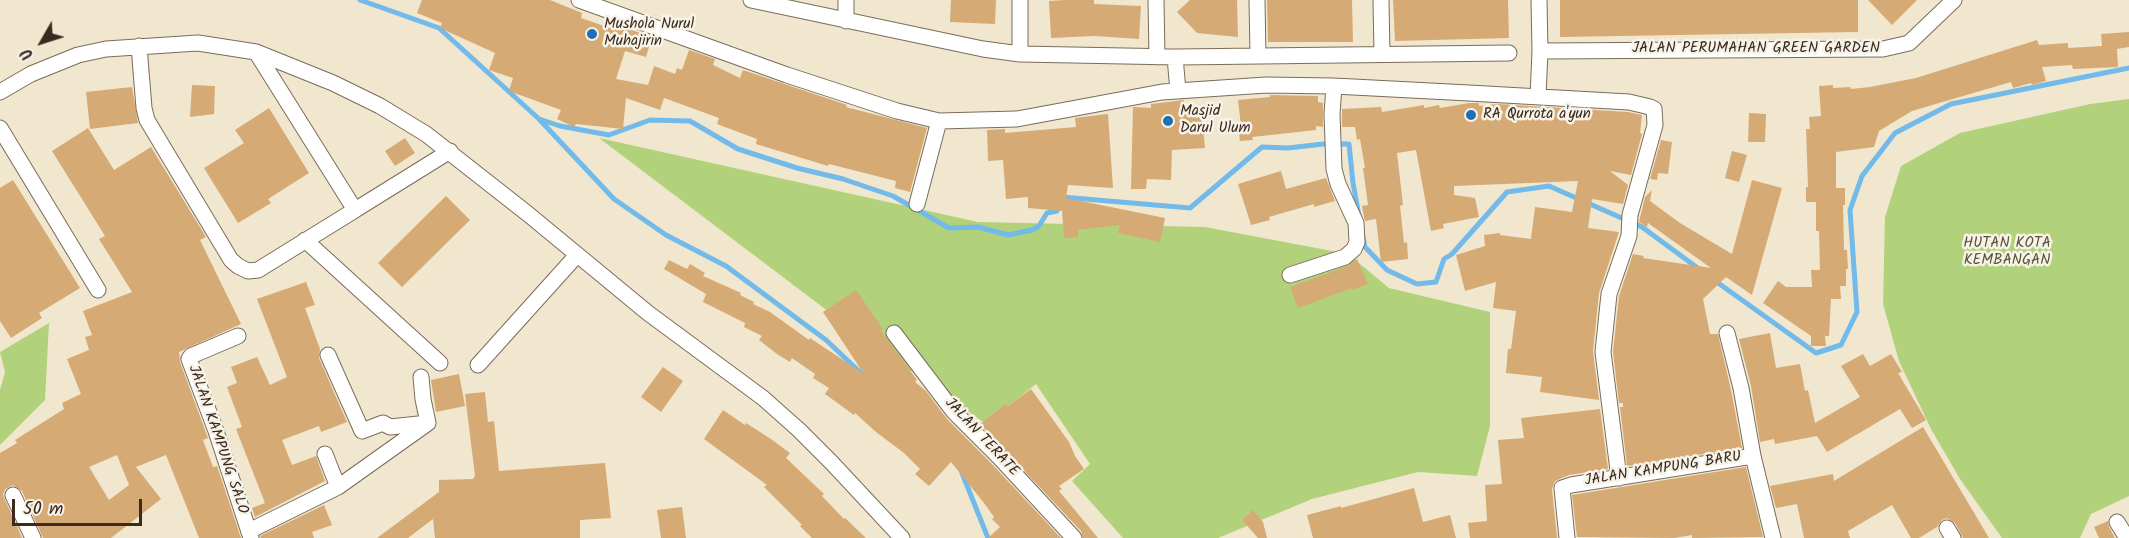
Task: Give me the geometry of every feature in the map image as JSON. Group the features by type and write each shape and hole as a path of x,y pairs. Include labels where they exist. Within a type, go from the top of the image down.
{"street":[{"path":"579,0 787,75 897,111 939,121 1017,119 1162,92 1266,85 1334,86 1629,102 1646,105 1654,109 1655,125 1630,215 1629,236 1609,294 1604,352 1619,478"},
{"path":"751,0 983,50 1020,54 1175,57 1509,53"},
{"path":"846,0 846,21"},
{"path":"1020,0 1020,54"},
{"path":"1156,0 1157,57"},
{"path":"1257,0 1258,56"},
{"path":"1381,0 1382,54"},
{"path":"1538,97 1539,0"},
{"name":"JALAN PERUMAHAN GREEN GARDEN","path":"1540,51 1883,49 1910,43 1954,0"},
{"path":"0,92 31,74 78,56 106,49 198,43 256,52 292,65 380,106 450,151 648,313 763,398 832,463 902,538"},
{"path":"140,46 144,108 147,120 231,260 248,271 258,270 450,151"},
{"path":"256,52 355,210"},
{"path":"1175,57 1178,91"},
{"path":"1290,275 1345,257 1354,249 1357,242 1356,223 1338,184 1334,169 1332,135 1334,86"},
{"path":"917,204 939,121"},
{"path":"0,128 98,290"},
{"path":"305,240 440,363"},
{"path":"478,365 577,255"},
{"name":"JALAN TERATE","path":"894,333 954,412 1074,538"},
{"path":"1727,333 1741,388 1753,456"},
{"name":"JALAN KAMPUNG SALO","path":"238,336 191,356 189,359 216,431 250,535"},
{"path":"328,355 362,431 383,423 390,427 428,423"},
{"path":"421,377 428,423"},
{"path":"250,535 338,487 428,423"},
{"path":"325,454 338,487"},
{"name":"JALAN KAMPUNG BARU","path":"1568,538 1562,488 1753,456 1773,538"},
{"path":"13,495 33,538"},
{"path":"2117,522 2127,538"}],"green space":[{"name":"HUTAN KOTA KEMBANGAN","path":"2129,99 2129,496 2091,514 2080,538 2002,538 1960,479 1931,429 1899,361 1883,304 1885,217 1901,166 1960,133 2090,104"},
{"path":"599,138 978,222 1205,227 1348,254 1389,288 1490,312 1490,426 1477,476 1418,472 1312,499 1218,538 1123,538 1072,481 1090,464 1036,384 986,424 845,324"},
{"path":"49,323 45,400 0,445 0,390 5,372 0,352"}],"building":[{"path":"422,0 550,0 582,13 581,18 610,28 612,23 652,37 646,57 625,51 616,79 648,85 654,66 675,74 677,68 682,70 689,50 715,59 713,65 740,78 743,70 847,105 846,107 927,128 910,192 895,188 896,181 829,164 828,166 756,144 757,139 717,124 719,118 664,98 660,110 626,98 623,129 576,124 574,127 557,119 561,110 509,91 513,78 489,70 495,53 440,28 442,23 417,13"},
{"path":"951,0 996,0 995,24 950,22"},
{"path":"1094,0 1094,4 1141,6 1139,39 1095,36 1051,38 1049,1"},
{"path":"1190,0 1237,0 1238,37 1197,33 1177,12"},
{"path":"1267,0 1352,0 1353,42 1268,42"},
{"path":"1393,0 1508,0 1509,38 1395,41"},
{"path":"1560,0 1858,0 1858,32 1560,37"},
{"path":"1868,0 1917,0 1892,25"},
{"path":"2129,32 2129,47 2117,49 2118,67 2073,69 2072,65 2042,67 2046,81 2013,88 2011,82 1912,111 1879,131 1874,147 1836,152 1836,188 1845,188 1844,250 1847,250 1848,269 1846,269 1846,286 1840,286 1841,299 1831,299 1829,336 1825,336 1826,346 1811,346 1811,336 1763,303 1778,281 1786,287 1812,287 1811,270 1820,270 1816,202 1806,202 1806,187 1808,187 1806,129 1810,129 1809,117 1821,116 1819,86 1833,85 1833,88 1850,87 1851,89 1870,87 1916,78 2037,40 2039,45 2068,43 2068,48 2102,46 2101,34"},
{"path":"192,85 215,86 214,114 190,117"},
{"path":"132,87 138,123 90,129 86,92"},
{"path":"1270,95 1318,96 1318,102 1323,103 1323,127 1316,126 1316,130 1252,137 1253,140 1240,141 1238,100 1270,97"},
{"path":"1184,100 1185,106 1201,108 1205,148 1172,150 1171,180 1147,179 1146,189 1131,189 1133,107 1151,108 1151,104"},
{"path":"1479,103 1479,106 1498,104 1628,112 1642,115 1640,133 1642,134 1631,175 1610,171 1628,185 1623,204 1592,199 1588,228 1619,232 1599,293 1593,351 1599,400 1540,392 1542,377 1506,373 1508,349 1511,349 1516,311 1493,308 1496,282 1465,291 1456,255 1485,246 1484,235 1500,233 1500,235 1531,239 1535,207 1572,212 1578,181 1454,186 1454,195 1475,198 1479,217 1443,224 1444,228 1431,231 1416,150 1397,153 1403,205 1400,206 1408,259 1381,262 1376,219 1365,221 1362,206 1368,205 1360,139 1357,140 1355,127 1342,127 1342,109 1381,107 1382,112 1424,105 1424,108 1439,105 1440,108"},
{"path":"269,108 309,173 268,199 271,203 238,223 204,168 244,143 235,130"},
{"path":"1749,113 1766,114 1765,142 1748,142"},
{"path":"1108,114 1113,188 1068,185 1066,198 1165,218 1160,242 1118,233 1120,225 1078,230 1078,237 1064,238 1062,211 1028,208 1028,197 1006,199 1003,160 988,161 987,130 1005,129 1005,133 1076,127 1075,118"},
{"path":"88,128 114,170 151,147 206,237 200,240 241,324 179,352 180,362 208,438 203,440 213,467 217,466 241,538 199,538 166,455 136,467 161,499 111,538 43,538 22,491 13,485 5,489 3,495 22,538 0,538 0,453 17,443 15,440 64,409 62,403 81,394 67,359 89,350 85,337 92,335 83,311 132,292 99,239 105,236 52,151","holes":["117,455 129,485 109,500 89,467"]},
{"path":"405,138 415,153 395,166 385,151"},
{"path":"1661,140 1672,142 1668,174 1658,173 1657,180 1650,179"},
{"path":"1732,151 1747,155 1739,182 1725,178"},
{"path":"1281,171 1286,189 1326,178 1335,201 1314,207 1314,204 1269,217 1270,220 1251,225 1238,184"},
{"path":"13,180 80,288 39,313 42,318 11,338 0,321 0,188"},
{"path":"1752,180 1782,188 1752,295 1726,277 1703,299 1710,334 1718,334 1742,448 1627,466 1620,407 1623,407 1623,403 1619,403 1613,352 1619,296 1633,254 1644,256 1643,258 1711,268 1648,223 1647,227 1639,222 1645,197 1652,190 1650,201 1680,223 1732,254"},
{"path":"446,196 470,220 402,287 378,263"},
{"path":"1357,259 1368,284 1298,308 1290,287 1348,266"},
{"path":"669,260 687,269 690,264 705,273 703,276 741,293 740,295 754,302 753,304 770,312 809,340 810,338 864,374 823,312 856,290 883,329 881,331 917,380 915,382 926,391 947,419 1061,538 988,538 1000,527 951,462 929,486 915,474 920,469 904,453 855,413 854,415 825,394 829,388 813,378 815,374 792,358 790,362 777,354 759,340 762,336 744,327 745,323 703,302 706,294 664,269"},
{"path":"306,282 315,305 305,308 320,349 319,358 347,422 321,432 319,426 282,440 292,465 316,456 325,481 255,517 252,508 265,503 236,429 242,427 227,387 237,383 231,367 257,357 270,385 287,377 257,299"},
{"path":"1770,333 1776,368 1800,364 1805,391 1808,390 1815,423 1860,397 1841,366 1863,354 1870,366 1891,354 1902,372 1898,373 1926,420 1912,428 1900,409 1827,452 1817,436 1775,444 1774,439 1760,442 1751,386 1739,339"},
{"path":"663,367 683,381 661,412 641,397"},
{"path":"459,374 465,406 436,412 431,380"},
{"path":"1031,389 1069,442 1084,469 1059,486 1062,489 1059,491 1098,538 1083,538 1081,531 980,424"},
{"path":"485,392 488,422 494,421 499,471 605,463 611,518 580,520 580,538 435,538 433,519 408,538 377,538 439,492 439,480 473,479 475,476 465,394"},
{"path":"1600,409 1608,469 1569,475 1555,481 1552,489 1557,538 1470,538 1468,523 1487,521 1485,485 1502,484 1498,440 1524,438 1521,418"},
{"path":"723,410 790,453 786,458 824,494 822,496 844,519 866,538 812,538 764,487 767,485 704,439"},
{"path":"1923,427 1989,538 1963,538 1955,523 1947,518 1919,538 1911,538 1892,505 1848,531 1850,538 1804,538 1797,504 1776,508 1770,486 1833,474 1834,481"},
{"path":"1746,467 1763,537 1692,538 1692,535 1674,538 1577,537 1572,495"},
{"path":"1414,488 1423,522 1450,515 1456,538 1313,538 1307,515"},
{"path":"324,505 332,525 312,532 314,538 261,538 260,536"},
{"path":"682,507 686,538 661,538 657,510"},
{"path":"1253,510 1263,522 1267,538 1258,538 1242,520"},
{"path":"2108,521 2115,538 2099,538 2094,527"}],"waterway":[{"path":"360,0 439,28 539,119 560,126 609,135 650,120 690,121 738,149 893,196 949,228 978,227 1008,235 1032,230 1039,226 1047,213 1057,211 1058,204"},
{"path":"1714,280 1816,353 1841,345 1857,312 1850,210 1862,176 1895,133 1951,104 2129,68"},
{"path":"539,119 614,199 666,235 726,266 826,340 862,374"},
{"path":"1062,197 1190,208 1262,147 1288,148 1349,144 1359,216"},
{"path":"1363,237 1365,247 1387,270 1417,284 1436,282 1444,259 1452,254 1507,192 1549,186 1642,227 1699,269"},
{"path":"962,473 988,538"}],"place":[{"name":"Mushola Nurul Muhajirin","path":"592,34"},
{"name":"RA Qurrota a'yun","path":"1471,115"},
{"name":"Masjid Darul Ulum","path":"1168,121"}]}
